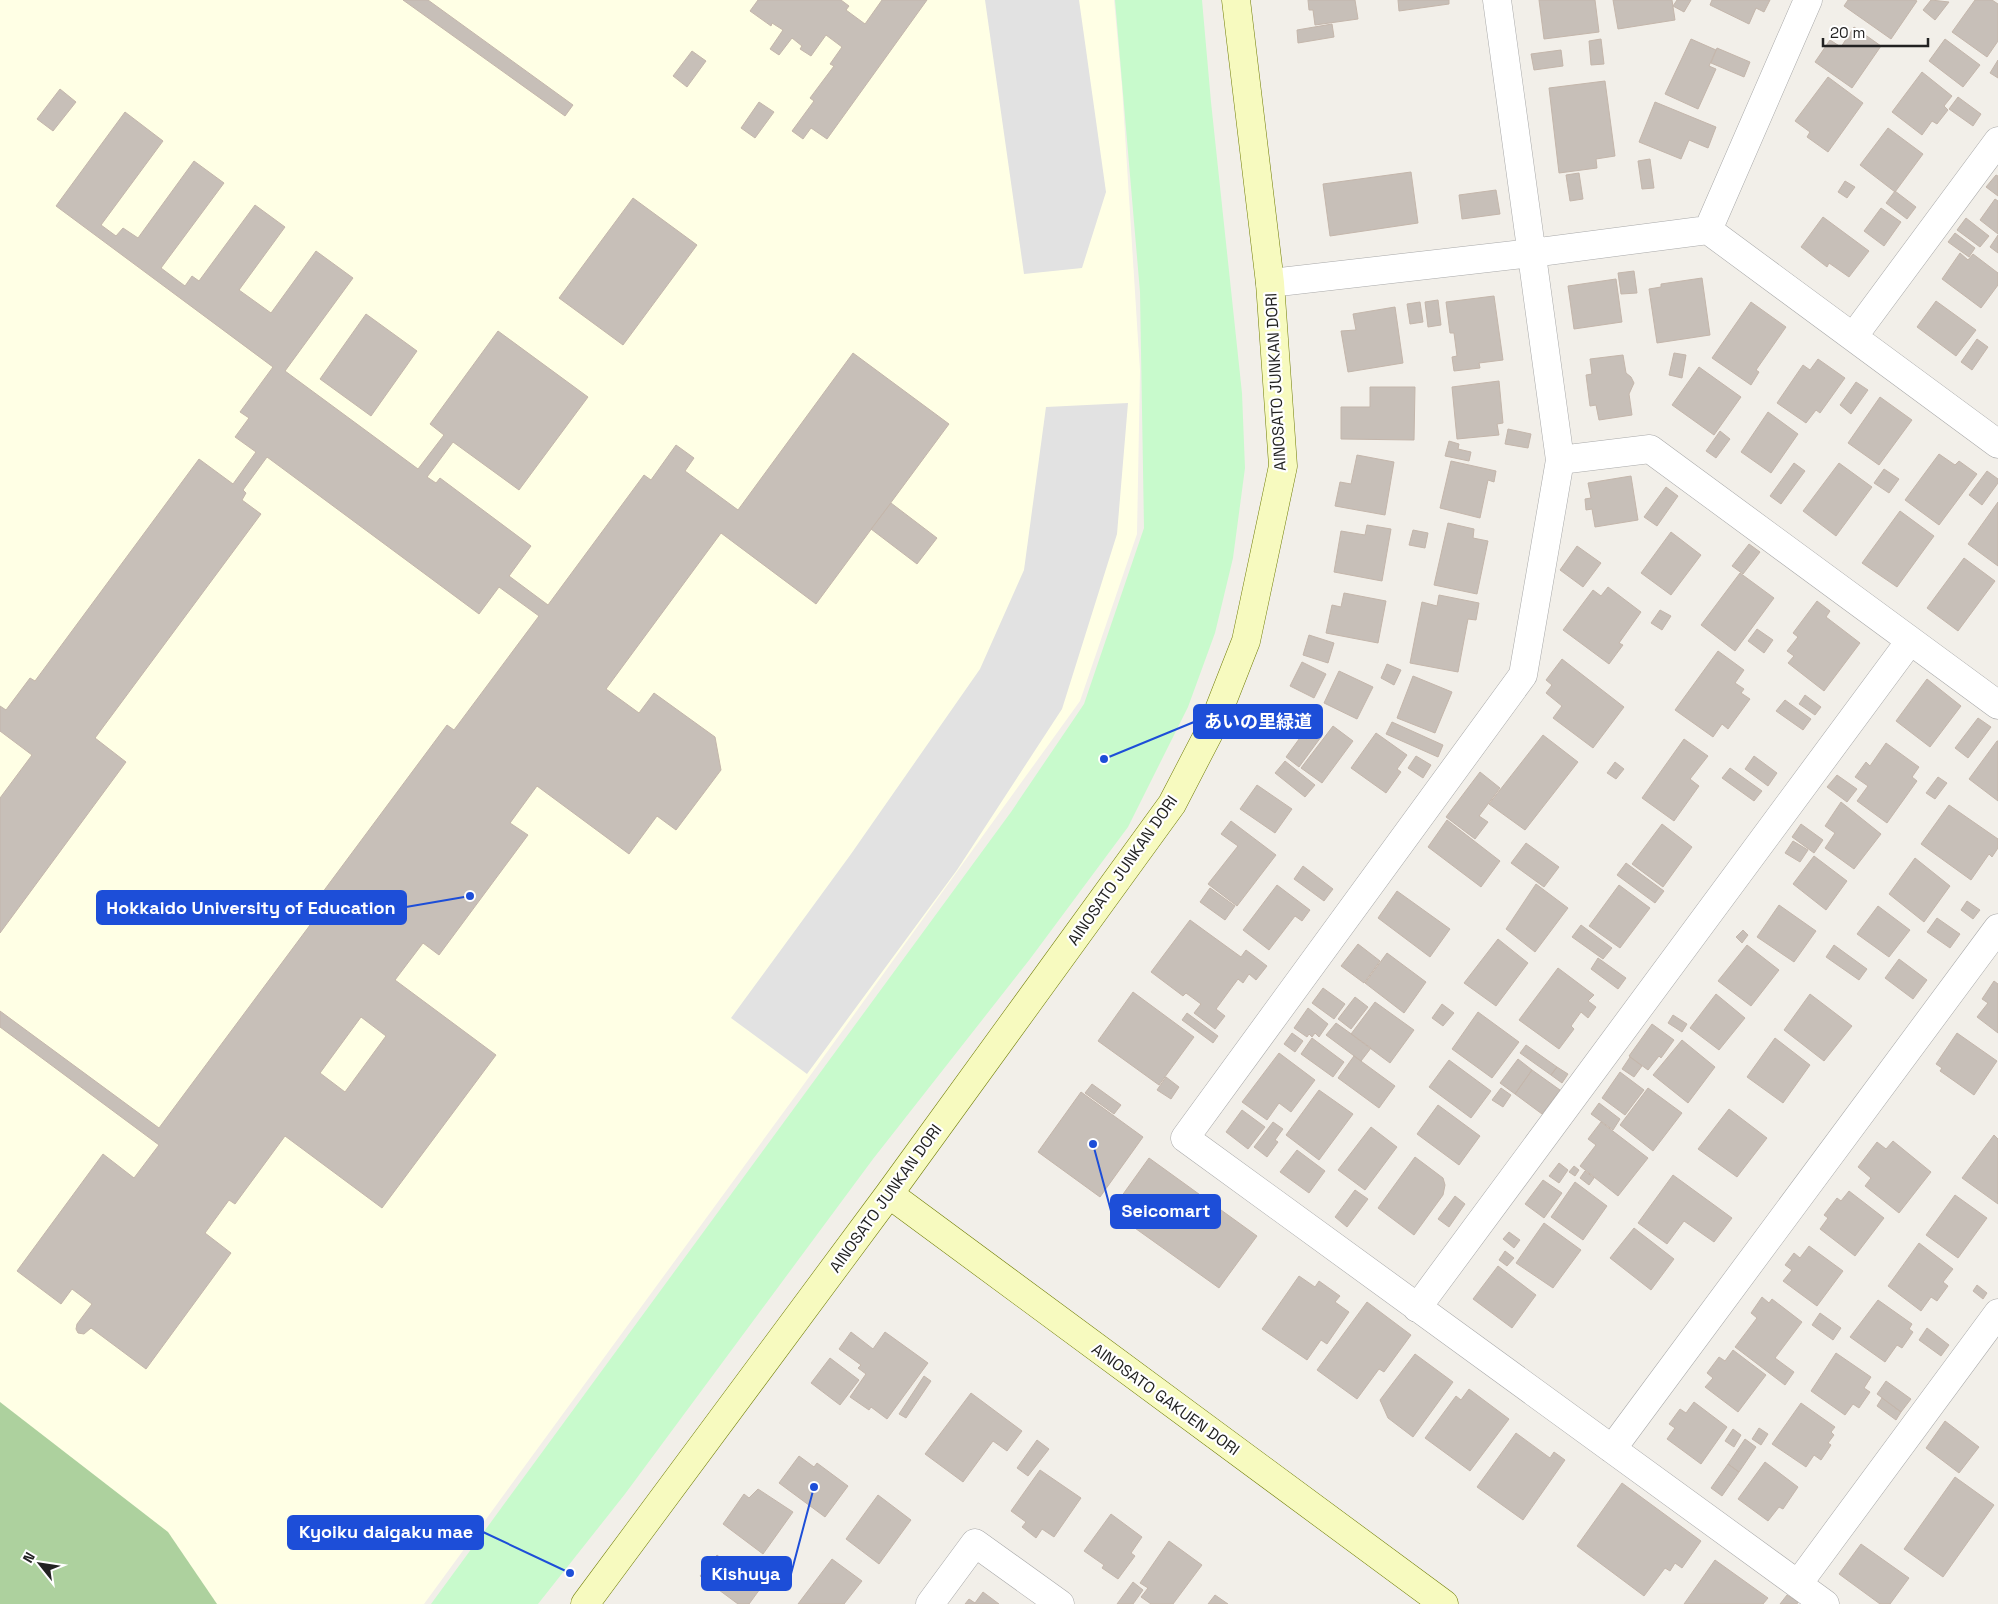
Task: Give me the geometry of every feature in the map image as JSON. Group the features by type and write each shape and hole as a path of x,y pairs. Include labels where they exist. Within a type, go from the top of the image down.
{"street":[{"name":"AINOSATO JUNKAN DORI","path":"585,1604 889,1194 1172,804 1213,725 1246,641 1283,466 1270,283 1236,0"},
{"path":"1497,0 1560,460 1523,676 1185,1138 1825,1604"},
{"path":"1708,230 1808,0"},
{"path":"1853,337 1998,141"},
{"path":"1270,283 1532,254 1708,230 1998,444"},
{"path":"1560,460 1650,449 1998,705"},
{"path":"1417,1308 1910,641"},
{"path":"1612,1449 1998,928"},
{"name":"AINOSATO GAKUEN DORI","path":"889,1194 1444,1604"},
{"path":"1798,1584 1998,1313"},
{"path":"930,1604 975,1543 1060,1604"}],"shaded area":[{"path":"0,0 1114,0 1122,87 1140,371 1137,534 1080,701 799,1091 424,1604 0,1604"},
{"path":"985,0 1079,0 1106,192 1082,268 1024,274"},
{"path":"1128,403 1117,534 1062,709 957,870 807,1074 731,1018 851,854 980,669 1024,570 1046,407"}],"green space":[{"path":"1115,0 1202,0 1242,393 1245,468 1233,558 1215,633 1188,707 1128,827 1030,959 873,1159 625,1494 538,1604 431,1604 1011,812 1084,704 1144,528 1140,292"},
{"path":"0,1402 168,1532 217,1604 0,1604"}],"building":[{"path":"403,0 428,0 573,105 565,116"},
{"path":"758,0 841,0 849,6 846,10 865,24 882,0 927,0 827,139 811,128 803,139 792,131 814,101 810,98 834,66 830,64 842,47 826,35 811,56 800,49 802,46 792,38 779,55 770,49 783,30 772,23 771,26 750,11"},
{"path":"1308,0 1355,0 1358,19 1315,25 1313,10 1309,10"},
{"path":"1398,0 1449,0 1449,4 1399,11"},
{"path":"1539,0 1595,0 1599,32 1544,39"},
{"path":"1613,0 1672,0 1675,20 1618,29"},
{"path":"1677,0 1691,0 1684,12 1673,6"},
{"path":"1712,0 1770,0 1764,12 1756,8 1749,24 1710,5"},
{"path":"1848,0 1917,1 1891,39 1844,6"},
{"path":"1931,0 1949,2 1935,20 1923,10"},
{"path":"1975,0 1992,0 1998,4 1998,41 1987,57 1952,32"},
{"path":"1332,24 1334,37 1298,43 1297,30"},
{"path":"1854,27 1881,46 1852,88 1815,62 1830,40 1841,47"},
{"path":"1601,39 1604,64 1591,65 1589,41"},
{"path":"1691,39 1716,50 1709,66 1716,69 1698,109 1665,94"},
{"path":"1945,39 1980,65 1963,87 1929,61"},
{"path":"1717,48 1750,62 1744,77 1711,63"},
{"path":"1561,50 1563,66 1534,70 1531,54"},
{"path":"692,51 706,61 687,87 673,76"},
{"path":"1998,60 1998,78 1990,73"},
{"path":"1922,72 1952,96 1944,106 1948,110 1937,124 1932,121 1922,135 1892,112"},
{"path":"1828,77 1863,103 1828,152 1807,137 1810,132 1795,121"},
{"path":"1605,81 1615,156 1596,159 1597,168 1559,173 1549,88"},
{"path":"60,89 76,102 53,131 37,119"},
{"path":"1958,97 1981,114 1973,126 1949,109"},
{"path":"759,102 774,112 755,138 741,128"},
{"path":"1655,102 1716,127 1708,148 1689,140 1681,159 1639,142"},
{"path":"125,112 163,141 101,225 116,236 123,228 138,238 194,161 224,183 161,268 185,286 192,276 199,281 255,205 285,227 239,290 271,313 316,251 353,278 285,371 418,469 444,435 430,424 498,331 588,397 519,490 453,442 427,477 436,483 440,478 531,546 509,576 548,605 644,475 651,480 676,445 694,458 685,471 738,510 853,353 949,424 816,604 721,533 606,689 639,713 654,693 715,737 721,770 676,830 657,816 629,854 537,786 510,823 528,835 439,955 423,943 395,980 496,1055 382,1208 285,1136 235,1204 229,1200 205,1233 231,1253 146,1369 91,1328 84,1334 78,1333 76,1329 77,1324 92,1304 72,1289 61,1304 17,1271 103,1154 134,1178 159,1145 0,1027 0,1011 159,1128 316,917 308,912 447,725 454,730 539,616 499,587 479,614 267,457 243,490 246,493 242,500 261,514 95,738 126,762 0,933 0,798 32,755 0,731 0,706 6,710 30,678 35,681 199,459 233,484 256,452 235,437 249,418 240,412 273,367 56,206","holes":["361,1017 386,1036 345,1092 320,1073"]},
{"path":"1888,128 1923,154 1895,192 1860,165"},
{"path":"1650,159 1654,188 1642,189 1638,161"},
{"path":"1411,172 1418,223 1330,236 1323,184"},
{"path":"1579,173 1583,199 1570,201 1566,175"},
{"path":"1996,175 1998,176 1998,196 1986,187"},
{"path":"1845,181 1855,187 1847,198 1838,192"},
{"path":"1496,190 1500,214 1462,219 1459,195"},
{"path":"1895,191 1916,207 1907,219 1886,203"},
{"path":"633,198 697,245 623,345 559,298"},
{"path":"1995,199 1998,201 1998,234 1980,220"},
{"path":"1881,208 1901,222 1884,246 1864,231"},
{"path":"1823,217 1869,251 1849,277 1829,263 1827,267 1801,247"},
{"path":"1966,218 1989,236 1980,247 1957,230"},
{"path":"1955,233 1975,248 1969,257 1948,242"},
{"path":"1998,235 1998,253 1990,247"},
{"path":"1960,253 1968,260 1973,254 1998,273 1998,285 1981,308 1942,279"},
{"path":"1634,271 1637,293 1621,294 1618,273"},
{"path":"1702,278 1710,335 1657,343 1649,289 1661,287 1661,284"},
{"path":"1616,279 1622,322 1574,329 1568,286"},
{"path":"1494,296 1503,360 1479,363 1480,368 1454,371 1452,357 1457,356 1454,333 1450,333 1446,302"},
{"path":"1438,300 1441,325 1428,327 1425,302"},
{"path":"1936,301 1976,330 1956,356 1917,327"},
{"path":"1420,302 1423,322 1410,324 1407,304"},
{"path":"1751,302 1786,327 1756,370 1759,372 1751,385 1712,358"},
{"path":"1395,307 1403,363 1348,372 1341,331 1356,330 1353,314"},
{"path":"366,314 417,351 371,416 320,379"},
{"path":"1977,339 1988,347 1972,370 1961,362"},
{"path":"1674,353 1686,355 1682,378 1669,375"},
{"path":"1623,355 1626,373 1634,383 1629,394 1632,415 1599,420 1596,405 1590,406 1586,375 1592,374 1590,359"},
{"path":"1818,359 1845,378 1820,413 1816,410 1806,423 1777,403 1803,365 1810,370"},
{"path":"1699,367 1741,397 1714,435 1672,405"},
{"path":"1499,381 1503,423 1497,424 1499,435 1457,439 1452,387"},
{"path":"1856,382 1868,390 1851,414 1840,405"},
{"path":"1370,387 1415,387 1414,440 1341,439 1341,407 1370,407"},
{"path":"1880,397 1912,420 1879,465 1848,443"},
{"path":"1768,412 1798,434 1771,473 1741,452"},
{"path":"1508,429 1531,434 1528,448 1505,444"},
{"path":"1720,431 1730,439 1716,458 1706,451"},
{"path":"1449,441 1459,444 1458,449 1471,452 1469,461 1445,456"},
{"path":"1939,454 1955,465 1959,461 1977,474 1939,525 1905,500"},
{"path":"1357,455 1394,462 1385,515 1335,506 1340,482 1351,484"},
{"path":"1451,461 1496,471 1494,482 1488,480 1480,518 1440,508"},
{"path":"1794,463 1805,471 1781,504 1770,496"},
{"path":"1839,463 1872,487 1836,536 1803,511"},
{"path":"1884,469 1899,479 1889,493 1874,483"},
{"path":"1987,471 1998,479 1998,483 1982,505 1969,495"},
{"path":"1631,476 1638,520 1595,527 1592,509 1586,510 1585,499 1591,498 1588,483"},
{"path":"1666,487 1678,496 1657,526 1644,517"},
{"path":"1998,502 1998,566 1968,544"},
{"path":"891,503 937,538 917,564 871,529"},
{"path":"1900,511 1934,536 1897,587 1862,563"},
{"path":"1448,523 1474,529 1473,538 1488,541 1477,594 1434,585"},
{"path":"1367,525 1391,529 1382,581 1334,572 1341,531 1365,535"},
{"path":"1413,530 1428,533 1425,548 1409,545"},
{"path":"1671,532 1701,555 1671,595 1641,573"},
{"path":"1749,544 1760,552 1743,574 1732,566"},
{"path":"1577,546 1601,563 1583,587 1560,570"},
{"path":"1964,558 1995,581 1958,631 1927,608"},
{"path":"1740,573 1774,598 1735,651 1701,625"},
{"path":"1608,587 1641,612 1619,643 1623,645 1609,664 1563,630 1593,590 1601,596"},
{"path":"1344,593 1386,601 1378,643 1326,633 1332,605 1341,607"},
{"path":"1439,595 1479,603 1476,620 1468,619 1458,672 1410,663 1422,602 1437,606"},
{"path":"1817,601 1830,611 1826,617 1860,643 1824,691 1788,663 1794,656 1787,651 1798,637 1793,633"},
{"path":"1660,610 1671,616 1662,630 1651,623"},
{"path":"1757,629 1773,640 1764,653 1748,641"},
{"path":"1309,635 1334,643 1328,663 1303,655"},
{"path":"1718,651 1744,670 1735,683 1744,689 1741,693 1750,699 1728,729 1722,724 1713,737 1675,710"},
{"path":"1562,659 1624,707 1593,748 1553,718 1562,706 1546,693 1552,685 1546,680"},
{"path":"1302,662 1326,674 1314,698 1290,686"},
{"path":"1387,664 1401,670 1394,685 1381,678"},
{"path":"1339,671 1373,687 1357,719 1324,703"},
{"path":"1413,676 1452,692 1435,733 1397,718"},
{"path":"1927,679 1961,706 1930,747 1896,721"},
{"path":"1805,695 1821,707 1815,715 1799,704"},
{"path":"1785,700 1811,719 1803,730 1776,711"},
{"path":"1978,718 1991,727 1968,758 1955,748"},
{"path":"1392,722 1443,745 1438,757 1386,734"},
{"path":"1333,726 1353,741 1322,783 1301,768"},
{"path":"1313,731 1321,737 1299,767 1286,757 1302,735 1307,739"},
{"path":"1376,733 1407,755 1397,769 1401,772 1386,793 1351,768"},
{"path":"1543,735 1578,762 1525,830 1489,804"},
{"path":"1684,739 1708,756 1690,779 1699,786 1674,821 1642,798"},
{"path":"1998,741 1998,801 1969,779"},
{"path":"1886,743 1919,767 1912,777 1917,781 1887,823 1857,801 1868,786 1855,777 1866,762 1870,766"},
{"path":"1416,756 1431,765 1423,778 1408,768"},
{"path":"1754,756 1777,773 1768,786 1745,769"},
{"path":"1285,761 1315,785 1305,797 1275,773"},
{"path":"1615,762 1624,769 1616,779 1607,773"},
{"path":"1730,768 1762,791 1754,801 1722,778"},
{"path":"1480,772 1500,788 1479,816 1488,822 1475,839 1446,817"},
{"path":"1837,775 1857,789 1847,802 1827,787"},
{"path":"1938,777 1947,783 1935,799 1926,793"},
{"path":"1257,785 1292,809 1275,833 1240,809"},
{"path":"1841,802 1881,834 1854,869 1825,848 1835,833 1825,826"},
{"path":"1949,805 1998,839 1998,848 1992,857 1989,854 1971,880 1921,844"},
{"path":"1447,820 1500,861 1481,887 1428,847"},
{"path":"1231,821 1276,855 1237,906 1208,884 1238,846 1221,834"},
{"path":"1662,824 1692,847 1663,887 1632,864"},
{"path":"1801,824 1823,840 1814,853 1792,837"},
{"path":"1793,841 1808,850 1800,862 1785,853"},
{"path":"1526,843 1559,867 1544,887 1511,863"},
{"path":"1814,856 1847,881 1826,910 1793,884"},
{"path":"1915,858 1950,886 1924,922 1889,894"},
{"path":"1626,863 1664,891 1655,903 1617,875"},
{"path":"1303,866 1333,889 1324,901 1294,879"},
{"path":"1536,884 1568,908 1535,952 1506,929"},
{"path":"1277,885 1310,910 1302,921 1295,916 1269,950 1243,930"},
{"path":"1619,885 1650,908 1620,948 1589,926"},
{"path":"1210,888 1235,906 1225,920 1200,902"},
{"path":"1397,891 1450,929 1430,957 1378,918"},
{"path":"1967,901 1980,910 1973,919 1961,910"},
{"path":"1779,905 1816,931 1794,962 1757,937"},
{"path":"1878,906 1910,930 1889,957 1857,934"},
{"path":"1937,918 1960,934 1950,948 1927,932"},
{"path":"1190,920 1241,957 1246,950 1267,966 1256,980 1249,974 1243,983 1238,979 1216,1009 1225,1016 1215,1029 1194,1013 1201,1004 1186,993 1183,996 1151,972"},
{"path":"1581,925 1612,948 1603,959 1572,937"},
{"path":"1743,930 1748,935 1742,943 1736,937"},
{"path":"1498,939 1528,963 1496,1006 1464,983"},
{"path":"1358,944 1380,961 1364,983 1341,966"},
{"path":"1747,945 1779,970 1751,1006 1718,981"},
{"path":"1834,945 1867,969 1859,980 1826,957"},
{"path":"1387,953 1426,982 1404,1013 1365,983"},
{"path":"1598,958 1626,978 1618,989 1591,969"},
{"path":"1899,959 1927,980 1913,999 1885,978"},
{"path":"1558,968 1594,995 1588,1001 1596,1007 1588,1018 1581,1012 1571,1026 1574,1029 1559,1049 1519,1020"},
{"path":"1994,981 1998,984 1998,1033 1977,1017 1988,1003 1982,999"},
{"path":"1323,988 1345,1004 1334,1019 1312,1003"},
{"path":"1133,992 1194,1037 1159,1085 1098,1041"},
{"path":"1716,994 1745,1018 1719,1050 1690,1028"},
{"path":"1810,994 1852,1026 1824,1061 1784,1030"},
{"path":"1355,997 1368,1007 1351,1029 1338,1019"},
{"path":"1375,1002 1414,1030 1390,1063 1351,1034"},
{"path":"1442,1004 1454,1013 1443,1026 1432,1018"},
{"path":"1308,1008 1328,1024 1319,1037 1315,1033 1312,1037 1309,1034 1307,1037 1294,1028"},
{"path":"1478,1012 1519,1042 1492,1078 1452,1049"},
{"path":"1187,1013 1218,1036 1213,1043 1182,1020"},
{"path":"1673,1015 1687,1024 1682,1032 1668,1023"},
{"path":"1336,1023 1371,1048 1361,1061 1326,1035"},
{"path":"1652,1024 1674,1040 1661,1058 1659,1056 1648,1070 1629,1056"},
{"path":"1292,1033 1303,1041 1295,1052 1284,1044"},
{"path":"1957,1033 1997,1061 1974,1095 1940,1071 1942,1068 1936,1064"},
{"path":"1312,1038 1344,1062 1333,1077 1301,1054"},
{"path":"1775,1038 1810,1065 1783,1103 1747,1077"},
{"path":"1682,1040 1715,1067 1688,1103 1653,1075"},
{"path":"1526,1045 1557,1067 1551,1075 1520,1053"},
{"path":"1279,1053 1315,1080 1291,1112 1279,1103 1267,1120 1242,1102"},
{"path":"1354,1056 1395,1086 1379,1108 1338,1078"},
{"path":"1630,1057 1642,1066 1634,1077 1622,1069"},
{"path":"1518,1059 1532,1070 1515,1094 1500,1083"},
{"path":"1449,1060 1491,1091 1471,1118 1429,1087"},
{"path":"1557,1067 1568,1074 1562,1083 1551,1075"},
{"path":"1532,1070 1560,1090 1542,1114 1515,1094"},
{"path":"1620,1072 1644,1090 1625,1115 1602,1098"},
{"path":"1166,1077 1179,1087 1171,1099 1157,1090"},
{"path":"1092,1084 1121,1105 1114,1114 1085,1093"},
{"path":"1501,1088 1511,1095 1503,1107 1492,1100"},
{"path":"1648,1088 1682,1113 1653,1151 1620,1125"},
{"path":"1319,1090 1353,1114 1319,1160 1286,1135"},
{"path":"1081,1092 1143,1137 1100,1197 1038,1152"},
{"path":"1599,1103 1620,1119 1613,1130 1591,1114"},
{"path":"1438,1105 1480,1136 1459,1165 1417,1134"},
{"path":"1729,1109 1767,1138 1737,1177 1698,1149"},
{"path":"1242,1110 1265,1127 1248,1149 1226,1132"},
{"path":"1273,1122 1283,1129 1275,1140 1278,1142 1267,1157 1254,1147"},
{"path":"1601,1122 1648,1158 1618,1196 1580,1166 1596,1145 1588,1139"},
{"path":"1371,1127 1397,1147 1365,1190 1338,1170"},
{"path":"1994,1135 1998,1139 1998,1204 1962,1178"},
{"path":"1893,1141 1931,1172 1899,1213 1865,1186 1871,1178 1858,1167 1877,1142 1886,1149"},
{"path":"1297,1150 1325,1171 1309,1193 1280,1172"},
{"path":"1415,1157 1443,1178 1445,1185 1443,1195 1414,1235 1378,1208"},
{"path":"1149,1158 1257,1236 1219,1288 1111,1211"},
{"path":"1559,1163 1568,1170 1559,1183 1549,1176"},
{"path":"1574,1166 1579,1170 1575,1176 1569,1172"},
{"path":"1585,1171 1594,1178 1589,1185 1580,1178"},
{"path":"1673,1175 1732,1218 1714,1242 1684,1221 1667,1244 1638,1223"},
{"path":"1543,1180 1562,1193 1544,1218 1525,1204"},
{"path":"1575,1182 1607,1206 1583,1240 1551,1217"},
{"path":"1355,1190 1368,1199 1347,1227 1335,1217"},
{"path":"1849,1191 1884,1218 1855,1256 1820,1229 1828,1218 1824,1215 1837,1198 1841,1201"},
{"path":"1955,1195 1987,1218 1958,1258 1926,1235"},
{"path":"1455,1196 1465,1204 1449,1227 1438,1219"},
{"path":"1544,1223 1581,1250 1553,1288 1516,1263"},
{"path":"1634,1228 1674,1259 1651,1290 1610,1258"},
{"path":"1509,1232 1520,1240 1514,1248 1503,1239"},
{"path":"1919,1243 1953,1269 1943,1282 1948,1286 1937,1301 1931,1297 1921,1311 1888,1286"},
{"path":"1809,1246 1843,1271 1817,1306 1783,1281 1792,1270 1785,1265 1794,1253 1800,1258"},
{"path":"1505,1251 1514,1258 1507,1266 1499,1260"},
{"path":"1498,1266 1536,1295 1512,1328 1473,1299"},
{"path":"1299,1276 1315,1287 1319,1281 1340,1296 1335,1302 1349,1312 1327,1344 1321,1340 1307,1360 1262,1329"},
{"path":"1977,1285 1987,1293 1983,1299 1973,1291"},
{"path":"1762,1297 1769,1303 1772,1299 1802,1322 1775,1358 1794,1372 1785,1385 1735,1347 1757,1318 1751,1313"},
{"path":"1878,1300 1912,1324 1909,1329 1913,1332 1902,1348 1897,1345 1885,1362 1850,1337"},
{"path":"1367,1302 1411,1335 1384,1372 1379,1369 1357,1399 1317,1370"},
{"path":"1820,1313 1841,1328 1833,1340 1812,1325"},
{"path":"1927,1328 1949,1345 1941,1356 1919,1340"},
{"path":"851,1332 873,1349 885,1332 928,1363 887,1419 871,1407 869,1410 850,1397 866,1374 858,1368 861,1365 839,1349"},
{"path":"1733,1350 1766,1375 1738,1412 1705,1387 1713,1378 1707,1373 1719,1357 1725,1361"},
{"path":"1836,1353 1871,1377 1864,1388 1870,1392 1859,1408 1853,1404 1845,1415 1811,1391"},
{"path":"1415,1354 1453,1382 1413,1437 1388,1418 1380,1400"},
{"path":"830,1358 859,1380 840,1405 811,1383"},
{"path":"924,1376 931,1381 906,1418 899,1414"},
{"path":"1886,1381 1911,1399 1901,1412 1877,1394"},
{"path":"1469,1389 1509,1419 1470,1471 1425,1438 1456,1396 1461,1400"},
{"path":"971,1393 1022,1431 1007,1451 993,1441 963,1482 925,1454"},
{"path":"1882,1398 1901,1412 1896,1420 1877,1406"},
{"path":"1694,1402 1727,1427 1701,1464 1667,1439 1675,1428 1669,1424 1680,1409 1686,1413"},
{"path":"1801,1403 1835,1427 1831,1432 1834,1435 1828,1443 1831,1445 1821,1460 1814,1455 1806,1467 1772,1444"},
{"path":"1945,1421 1979,1447 1959,1473 1926,1448"},
{"path":"1759,1428 1768,1434 1761,1445 1752,1439"},
{"path":"1733,1429 1741,1435 1734,1447 1725,1441"},
{"path":"1516,1433 1550,1458 1554,1452 1565,1460 1523,1520 1477,1487"},
{"path":"1745,1439 1756,1447 1739,1472 1728,1464"},
{"path":"1037,1440 1049,1449 1028,1476 1017,1468"},
{"path":"799,1456 814,1467 817,1463 848,1486 825,1517 779,1483"},
{"path":"1765,1462 1798,1487 1783,1509 1779,1507 1768,1521 1738,1499"},
{"path":"1728,1464 1739,1472 1722,1496 1711,1488"},
{"path":"1040,1470 1081,1498 1054,1537 1042,1529 1036,1538 1022,1527 1026,1522 1011,1511"},
{"path":"1955,1477 1994,1505 1943,1577 1904,1549"},
{"path":"1622,1483 1701,1541 1682,1568 1675,1563 1670,1571 1665,1568 1644,1596 1577,1546"},
{"path":"758,1489 793,1512 763,1554 723,1524 744,1494 749,1498"},
{"path":"878,1495 911,1520 879,1564 846,1539"},
{"path":"1111,1514 1142,1537 1131,1553 1135,1556 1118,1579 1102,1568 1104,1565 1084,1551"},
{"path":"1169,1541 1202,1565 1173,1604 1151,1604 1141,1597 1148,1588 1140,1583"},
{"path":"1861,1544 1909,1578 1890,1604 1880,1604 1839,1574"},
{"path":"717,1555 732,1567 740,1558 768,1578 749,1604 738,1604 700,1576"},
{"path":"832,1559 862,1581 844,1604 798,1604"},
{"path":"1715,1560 1768,1598 1763,1604 1684,1604"},
{"path":"1133,1582 1143,1590 1133,1604 1117,1604"},
{"path":"983,1592 999,1604 965,1604 969,1599 975,1603"},
{"path":"1215,1595 1228,1604 1208,1604"},
{"path":"1787,1595 1798,1602 1797,1604 1780,1604"}],"place":[{"name":"あいの里緑道","path":"1104,759"},
{"name":"Hokkaido University of Education","path":"470,896"},
{"name":"Seicomart","path":"1093,1144"},
{"name":"Kishuya","path":"814,1487"},
{"name":"Kyoiku daigaku mae","path":"570,1573"}]}
